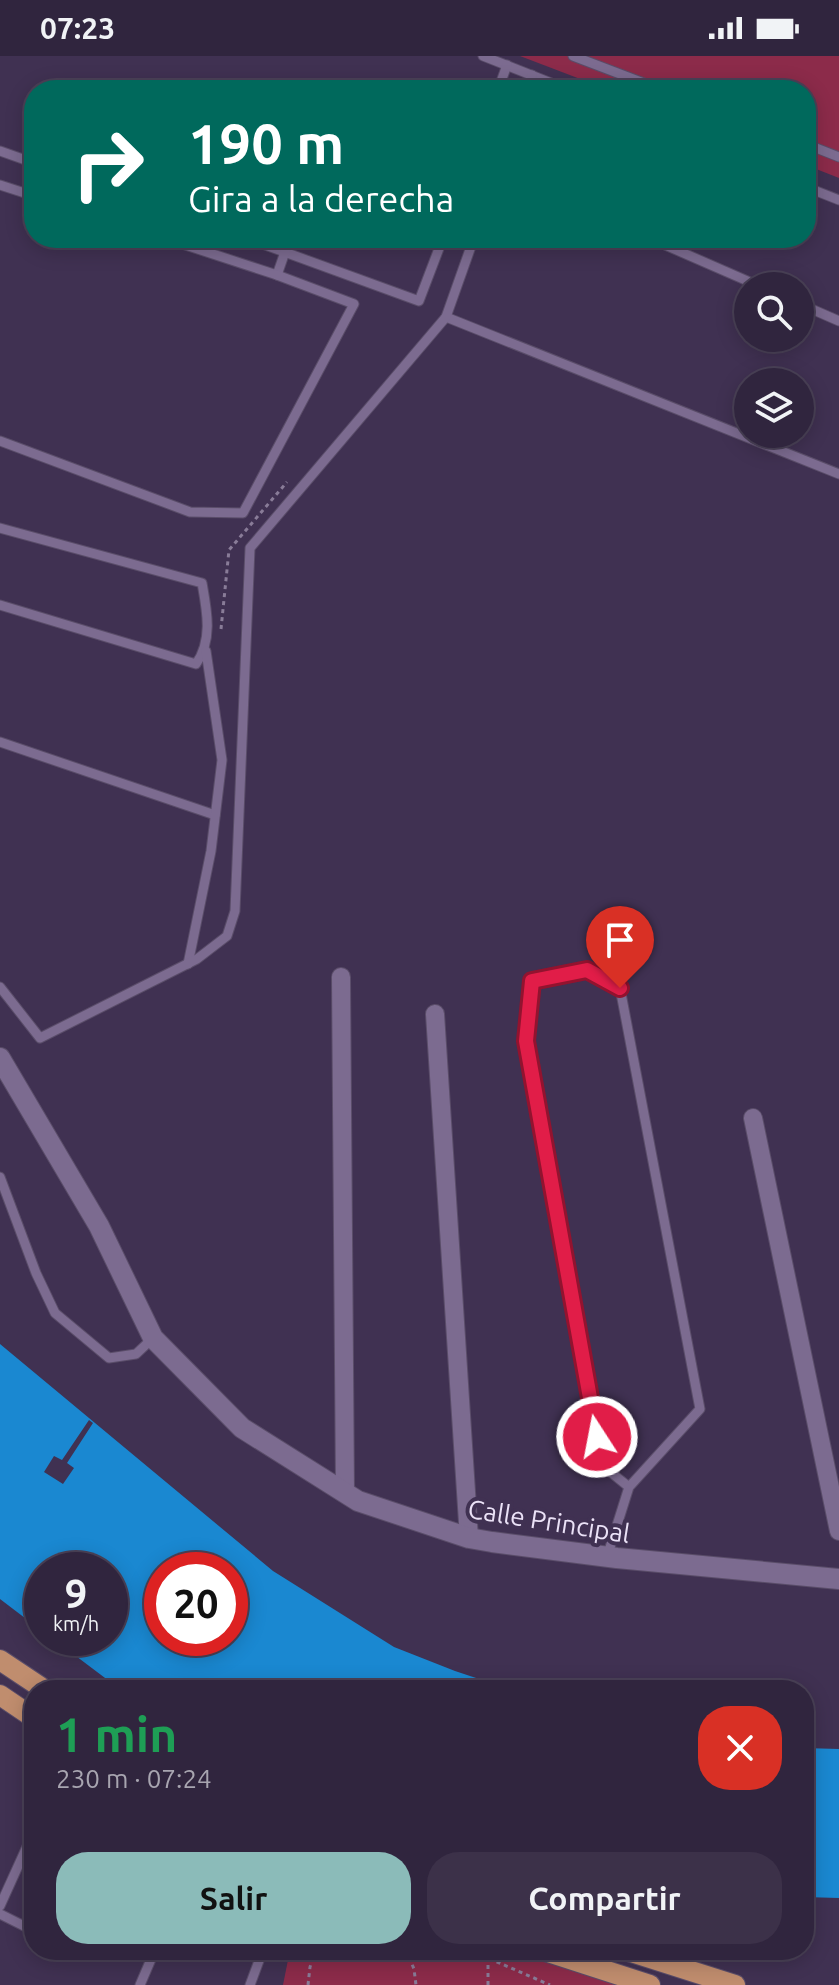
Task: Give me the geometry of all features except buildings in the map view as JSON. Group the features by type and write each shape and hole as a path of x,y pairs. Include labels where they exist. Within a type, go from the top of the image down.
{"main road":[{"name":"Calle Principal","path":"0,1058 99,1226 153,1338 242,1428 345,1493 358,1501 469,1538 607,1557 839,1579"},
{"path":"0,1660 31,1680"},
{"path":"22,1674 1,1697 24,1712"},
{"path":"573,1960 646,1984"},
{"path":"656,1960 735,1985"}],"street":[{"path":"341,977 345,1493"},
{"path":"435,1014 469,1538"},
{"path":"753,1118 839,1531"}],"lane":[{"path":"483,56 544,80"},
{"path":"573,56 636,80"},
{"path":"502,80 507,65"},
{"path":"530,80 532,75"},
{"path":"816,148 839,157"},
{"path":"0,151 24,159"},
{"path":"0,185 24,193"},
{"path":"816,191 839,200"},
{"path":"0,441 190,512 243,513 354,304 195,248"},
{"path":"274,248 419,301 439,248"},
{"path":"0,987 40,1038 188,964 227,936 235,911 250,548 446,317 470,248"},
{"path":"672,248 734,275"},
{"path":"277,275 285,252"},
{"path":"814,310 839,321"},
{"path":"446,317 839,474"},
{"path":"0,528 202,583 207,615 206,651 222,760 211,851 188,964"},
{"path":"0,605 196,664 206,651"},
{"path":"0,742 215,815"},
{"path":"607,1557 629,1487 700,1409 620,988 587,970 532,981 526,1041 603,1466 629,1487"},
{"path":"0,1177 36,1273 55,1313 109,1358 136,1354 153,1338"},
{"path":"0,1906 24,1853"},
{"path":"0,1914 24,1926"},
{"path":"140,1985 151,1960"},
{"path":"250,1985 259,1960"}],"path":[{"path":"308,1985 312,1960"},
{"path":"410,1960 416,1985"},
{"path":"488,1960 488,1985"},
{"path":"492,1960 550,1985"}],"shaded area":[{"path":"520,56 839,56 839,178 816,169 816,80 583,80"},
{"path":"288,1960 542,1960 621,1985 283,1985"}],"water":[{"path":"0,1344 273,1571 394,1647 482,1680 108,1680 76,1656 128,1656 128,1552 24,1552 24,1617 0,1599"},
{"path":"814,1748 839,1749 839,1898 814,1897"}],"pier":[{"path":"89,1420 93,1423 67,1463 74,1468 63,1484 44,1472 54,1456 62,1460"}],"route":[{"path":"597,1437 526,1041 532,981 587,970 620,988"}]}
